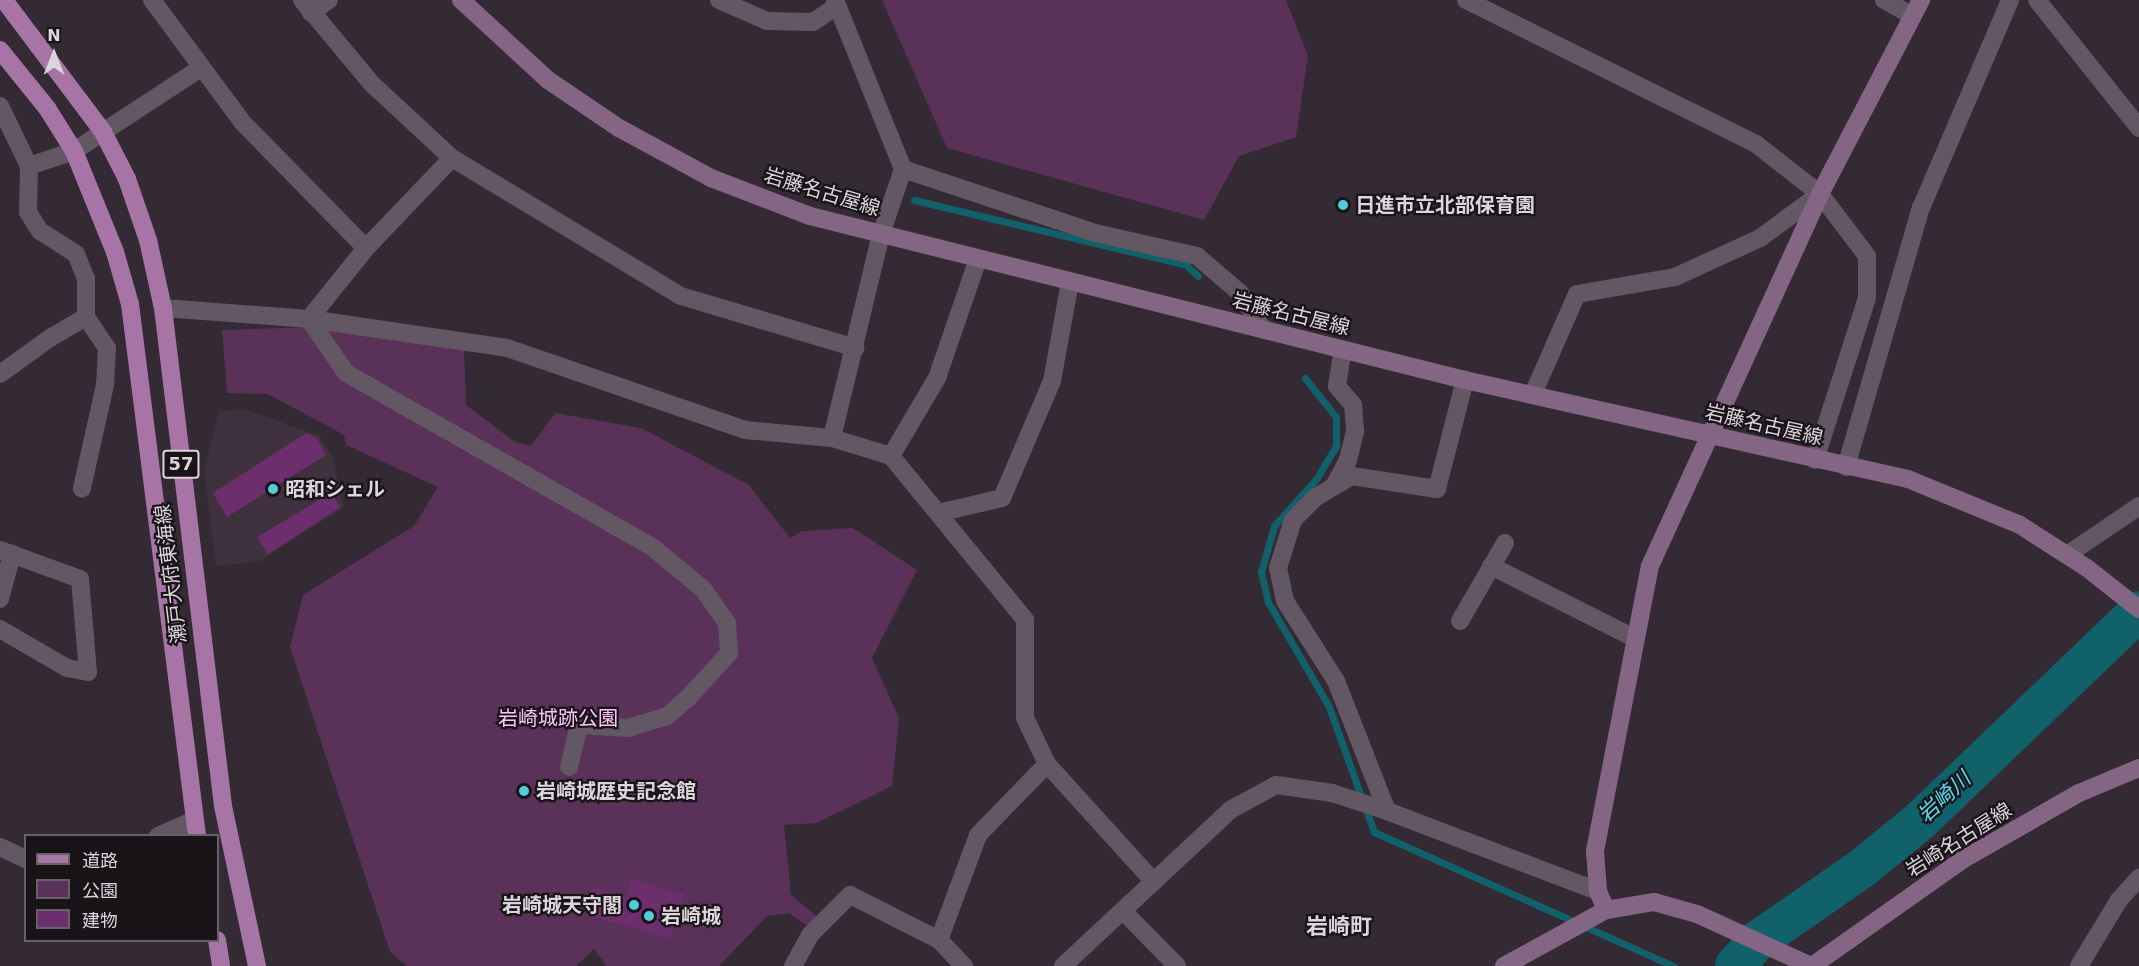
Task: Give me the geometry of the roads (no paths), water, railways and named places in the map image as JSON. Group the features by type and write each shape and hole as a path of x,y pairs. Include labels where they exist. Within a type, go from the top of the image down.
{"main road":[{"name":"瀬戸大府東海線","path":"4,0 103,132 131,189 148,240 163,308 224,806 257,966"},
{"name":"岩藤名古屋線","path":"460,0 548,80 619,128 711,178 810,216 1465,380 1846,467 1908,479 2020,525 2087,568 2139,609"},
{"path":"1600,913 1595,851 1650,566 1820,194 1917,8"},
{"name":"瀬戸大府東海線","path":"0,50 48,108 74,151 115,252 130,304 196,828"},
{"name":"岩崎名古屋線","path":"1812,966 1962,860 2079,794 2139,768"},
{"path":"1504,966 1600,913 1654,902 1697,914 1812,966"},
{"path":"217,942 221,966"}],"street":[{"path":"152,0 243,123 366,248"},
{"path":"329,0 306,7 372,84 452,158 681,296 855,348"},
{"path":"719,0 767,21 813,22 836,3 903,169 881,234 832,438"},
{"path":"1466,0 1756,144 1820,194 1867,256 1867,298 1815,459"},
{"path":"1884,0 1917,8"},
{"path":"1846,467 1921,208 2010,0"},
{"path":"2037,0 2139,128"},
{"path":"29,166 74,151 201,68"},
{"path":"0,106 29,166 28,212 40,231 76,254 86,279 87,317 107,348 105,385 82,488"},
{"path":"309,319 366,248 452,158"},
{"path":"903,169 1095,233 1197,256 1240,293 1264,330"},
{"path":"1533,394 1577,294 1675,277 1760,238 1820,194"},
{"path":"891,456 937,378 978,259"},
{"path":"938,513 1002,498 1052,381 1070,282"},
{"path":"163,308 309,319 507,348 745,430 832,438 891,456 1024,620 1025,718 1047,764 1154,882"},
{"path":"0,374 50,338 87,317"},
{"path":"309,319 346,373 651,546 703,589 727,623 729,653 689,697 667,716 628,728 579,725 569,767"},
{"path":"1334,486 1348,459 1355,431 1353,405 1337,386 1343,350"},
{"path":"1380,809 1336,681 1285,601 1278,568 1293,520 1334,486 1352,476 1437,489 1465,380"},
{"path":"2067,555 2139,506"},
{"path":"1460,621 1505,543"},
{"path":"0,599 6,552 80,579 88,672 67,668 0,629"},
{"path":"1491,566 1636,639"},
{"path":"939,940 978,835 1047,764"},
{"path":"1063,966 1230,810 1276,785 1350,800 1380,809 1598,891"},
{"path":"168,834 196,828"},
{"path":"0,847 24,858"},
{"path":"2087,963 2119,900 2139,878"},
{"path":"793,966 810,935 850,895 939,940 963,966"},
{"path":"1123,911 1176,966"}],"waterway":[{"path":"914,200 1186,265 1198,276"},
{"path":"1305,378 1336,417 1336,446 1317,478 1274,526 1261,572 1268,602 1329,707 1374,832 1674,966"},
{"name":"岩崎川","path":"1735,966 1757,941 1861,869 1920,821 2139,611"}],"place":[{"name":"日進市立北部保育園","path":"1343,205"},
{"name":"昭和シェル","path":"273,489"},
{"name":"岩崎城歴史記念館","path":"524,791"},
{"name":"岩崎城天守閣","path":"634,905"},
{"name":"岩崎城","path":"649,916"}],"district":[{"name":"岩崎町","path":"1339,927"}],"park label":[{"name":"岩崎城跡公園","path":"558,718"}]}
